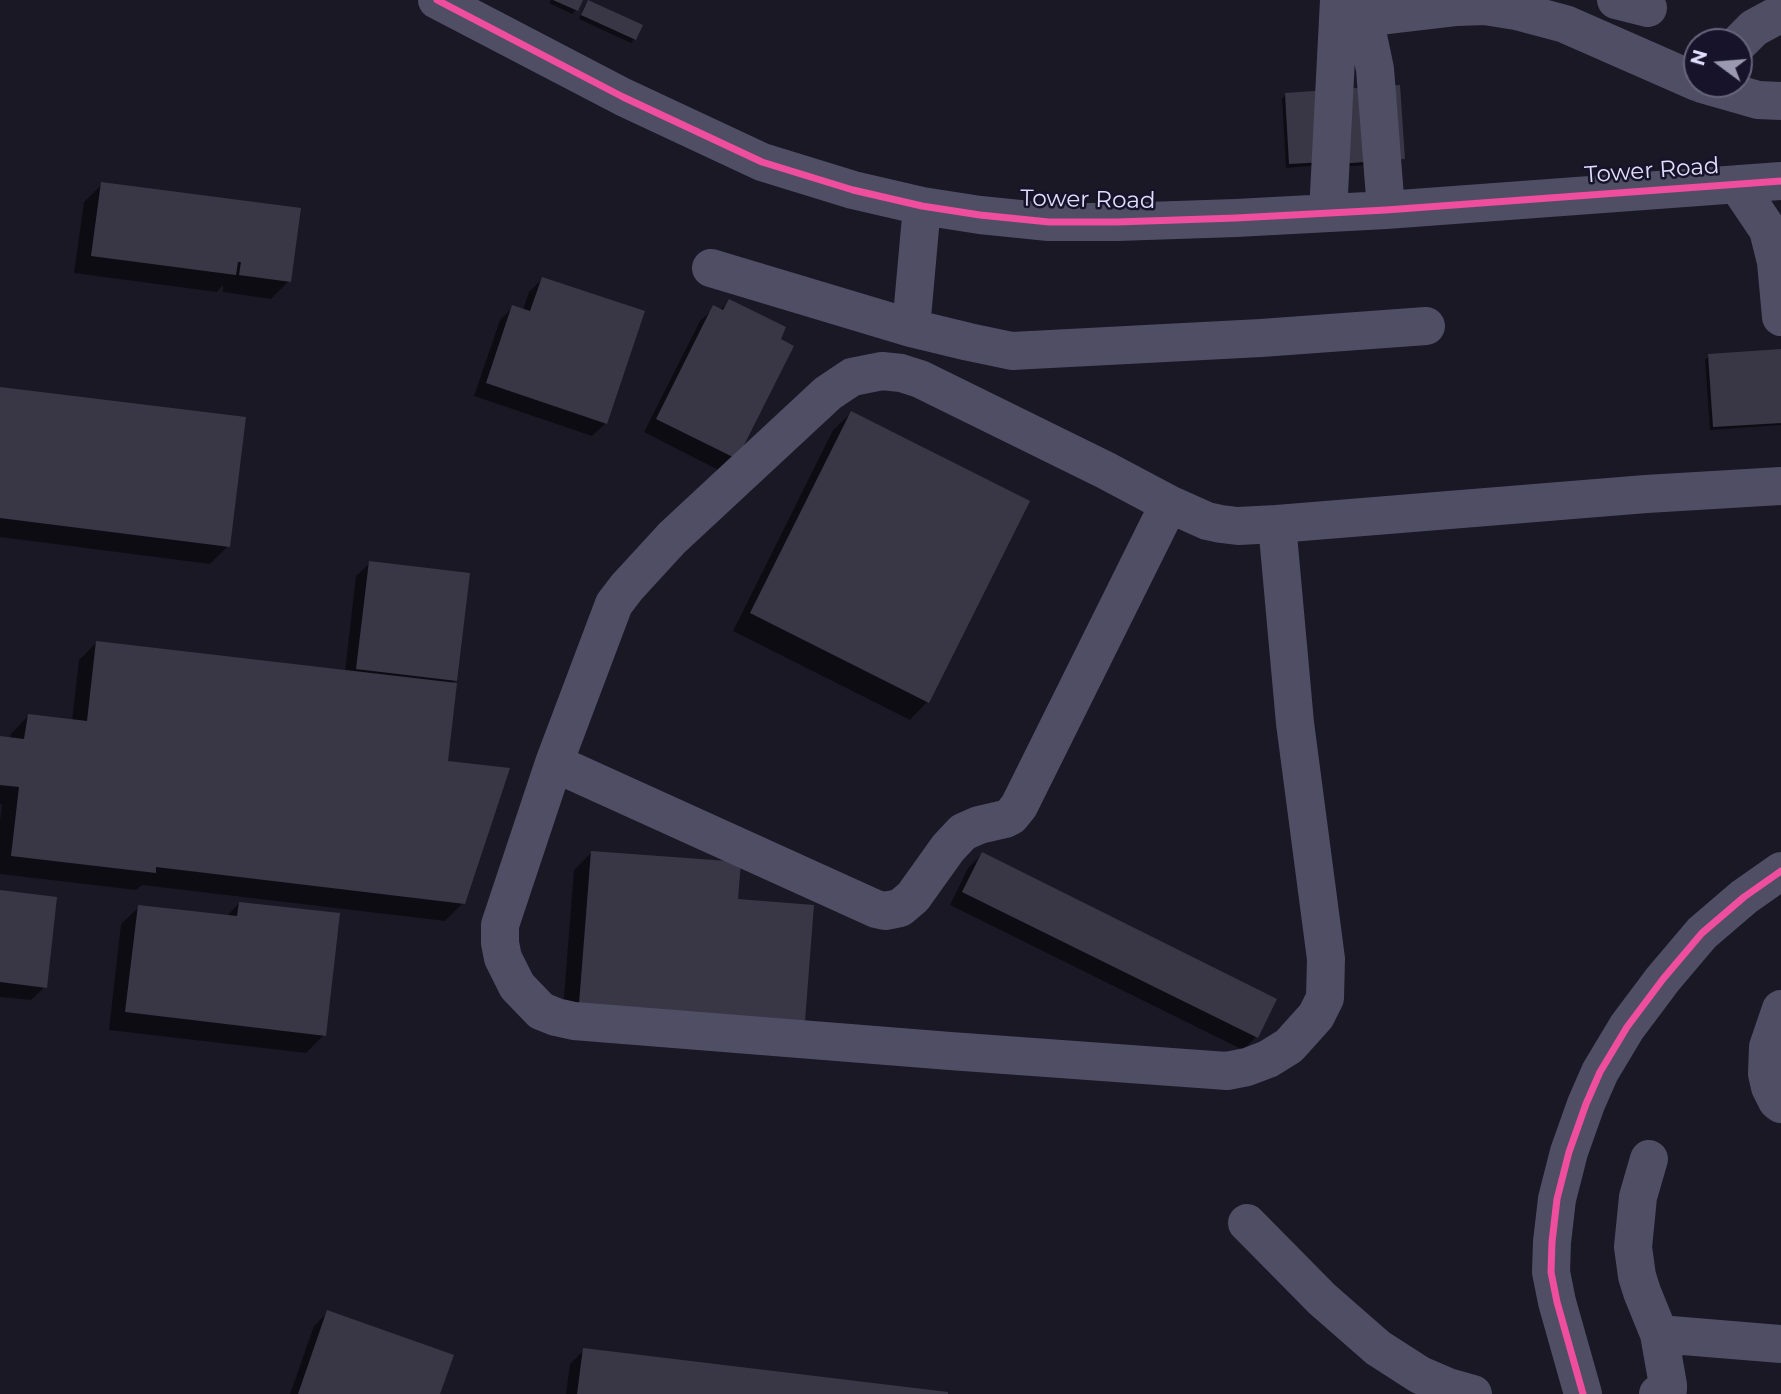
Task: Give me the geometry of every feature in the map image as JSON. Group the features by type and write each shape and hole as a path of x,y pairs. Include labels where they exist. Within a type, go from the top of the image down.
{"street":[{"name":"Tower Road","path":"437,0 623,97 762,162 853,190 922,206 980,215 1049,222 1210,219 1386,210 1781,181"},
{"path":"1349,9 1535,7 1565,24 1683,75"},
{"path":"1349,9 1375,69 1386,210"},
{"path":"1328,213 1349,9"},
{"path":"1753,29 1776,16 1781,16"},
{"path":"1751,98 1781,102"},
{"path":"1737,184 1768,230 1776,262 1781,317"},
{"path":"911,328 922,206"},
{"path":"711,268 911,328 1012,351 1426,326"},
{"path":"1277,524 1295,723 1325,946 1326,980 1325,998 1317,1016 1289,1046 1268,1059 1247,1068 1203,1070 574,1021 541,1011 517,986 503,958 500,925 554,763 614,604 626,587 672,538 828,393 852,377 882,371 920,379 1169,504 1207,521 1238,526 1781,486"},
{"path":"554,763 876,909 886,911 900,908 913,897 948,848 963,832 979,825 1005,820 1019,806 1169,504"},
{"path":"1583,1394 1556,1302 1551,1272 1558,1199 1569,1152 1586,1104 1600,1072 1627,1027 1663,979 1702,933 1744,897 1781,871"},
{"path":"1781,1009 1768,1047 1767,1074 1770,1087 1781,1104"},
{"path":"1649,1159 1638,1197 1633,1247 1637,1276 1659,1334 1668,1385 1668,1389 1658,1394"},
{"path":"1247,1223 1322,1299 1378,1348 1420,1375 1473,1394"},
{"path":"1659,1334 1781,1344"}],"building":[{"path":"553,0 583,0 578,11"},
{"path":"588,0 643,25 636,40 581,15"},
{"path":"1400,85 1405,159 1325,165 1324,162 1289,164 1285,93"},
{"path":"101,182 301,208 291,282 239,275 241,262 238,262 236,275 91,256"},
{"path":"542,277 645,311 607,424 486,383 512,305 530,311"},
{"path":"729,299 786,327 781,339 794,346 737,459 656,419 713,305 723,310"},
{"path":"1781,349 1781,423 1713,427 1708,354"},
{"path":"0,387 246,417 230,547 0,518"},
{"path":"851,411 1030,501 929,703 750,613"},
{"path":"369,561 470,573 457,681 356,669"},
{"path":"96,641 457,683 448,761 510,768 465,904 156,867 156,873 11,856 19,787 0,785 0,736 24,739 28,714 87,721"},
{"path":"591,851 741,862 738,899 814,905 805,1021 579,1004"},
{"path":"982,852 1277,999 1258,1038 962,892"},
{"path":"0,890 57,897 47,988 0,982"},
{"path":"239,902 340,913 326,1036 125,1012 138,905 237,916"},
{"path":"327,1310 454,1355 440,1394 298,1394"},
{"path":"583,1348 948,1392 948,1394 577,1394"}],"cycle path":[{"path":"437,0 623,97 762,162 853,190 922,206 980,215 1049,222 1236,218 1386,210 1781,181"},
{"path":"1583,1394 1551,1272 1557,1199 1569,1152 1586,1104 1600,1072 1627,1027 1663,979 1702,933 1744,897 1781,871"}]}
